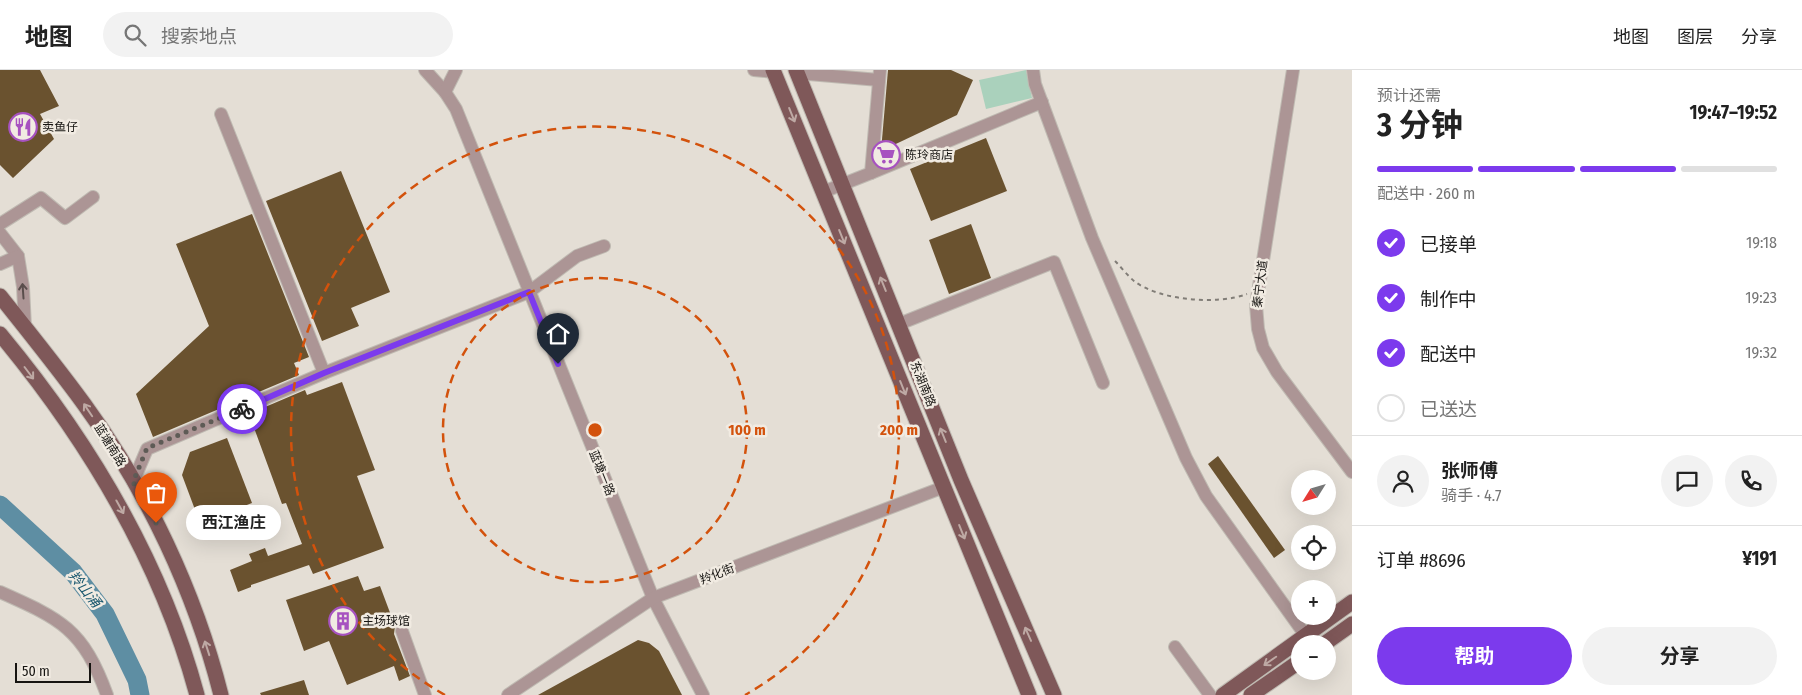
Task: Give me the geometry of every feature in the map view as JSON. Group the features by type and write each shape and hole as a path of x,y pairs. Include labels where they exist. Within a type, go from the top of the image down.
{"main road":[{"name":"东湖南路","path":"774,71 1029,695"},
{"name":"东湖南路","path":"797,72 844,184 961,480 1054,695"},
{"name":"蓝塘南路","path":"0,296 85,405 133,482 176,565 207,647 221,695"},
{"path":"3,337 25,327"},
{"name":"蓝塘南路","path":"3,337 87,451 133,529 169,611 196,695"},
{"path":"1307,635 1352,602"},
{"path":"1336,635 1352,624"},
{"path":"1223,695 1291,647"},
{"path":"1016,664 1037,655"},
{"path":"1251,695 1291,666"}],"street":[{"name":"蓝塘一路","path":"425,70 445,92 456,109 653,598 703,695"},
{"path":"445,92 456,70"},
{"path":"754,70 774,71"},
{"path":"1033,70 1042,102 1092,238 1186,458 1206,496 1305,635"},
{"name":"秦宁大道","path":"1293,70 1256,305 1258,329 1263,348 1277,372 1352,472"},
{"path":"797,72 880,75 871,173"},
{"path":"823,192 1042,102"},
{"path":"221,114 324,373"},
{"path":"0,224 41,198 65,218 94,197"},
{"path":"0,233 18,256 23,287 25,327"},
{"path":"0,246 18,256"},
{"path":"133,482 147,448 324,373 529,292 577,256 604,246"},
{"path":"0,264 18,256"},
{"path":"899,324 1054,262 1103,383"},
{"name":"羚化街","path":"508,695 653,598 944,487"},
{"path":"0,592 36,608 74,634 99,673 107,695"},
{"path":"402,631 425,695"},
{"path":"1175,647 1210,695"}],"path":[{"path":"1110,257 1135,282 1169,296 1214,300 1237,298 1259,290"}],"green space":[{"path":"1026,70 1032,98 986,109 979,80"}],"building":[{"name":"卖鱼仔","path":"0,70 40,70 59,106 40,114 54,139 13,178 0,165"},
{"path":"888,70 951,70 973,80 957,115 881,151"},
{"path":"986,138 1007,191 931,221 910,169"},
{"path":"341,171 390,292 351,308 359,326 322,341 266,201"},
{"path":"252,214 309,357 294,363 299,375 153,437 136,394 209,326 176,244"},
{"path":"971,224 991,278 949,294 929,240"},
{"path":"342,382 375,470 357,476 384,548 313,574 309,565 251,585 251,587 238,592 230,570 252,561 249,554 265,548 268,556 302,544 286,503 282,504 249,414 305,390 307,395"},
{"path":"227,438 252,503 200,523 182,475 190,452"},
{"path":"1218,456 1285,550 1274,558 1208,464"},
{"name":"主场球馆","path":"358,576 364,591 380,586 395,626 394,634 410,676 399,681 394,666 347,685 329,641 304,651 286,600"},
{"path":"638,640 649,643 659,651 682,695 538,695"},
{"path":"304,680 309,695 261,695 260,693"}],"waterway":[{"name":"羚山涌","path":"0,505 73,572 105,614 137,680 140,695"}],"way so far":[{"path":"156,523 133,482 147,448 242,409"}],"place":[{"name":"卖鱼仔","path":"23,127"},
{"name":"陈玲商店","path":"886,155"},
{"name":"西江渔庄","path":"156,523"},
{"name":"主场球馆","path":"343,621"}],"route":[{"path":"242,409 324,373 529,292 558,364"}]}
